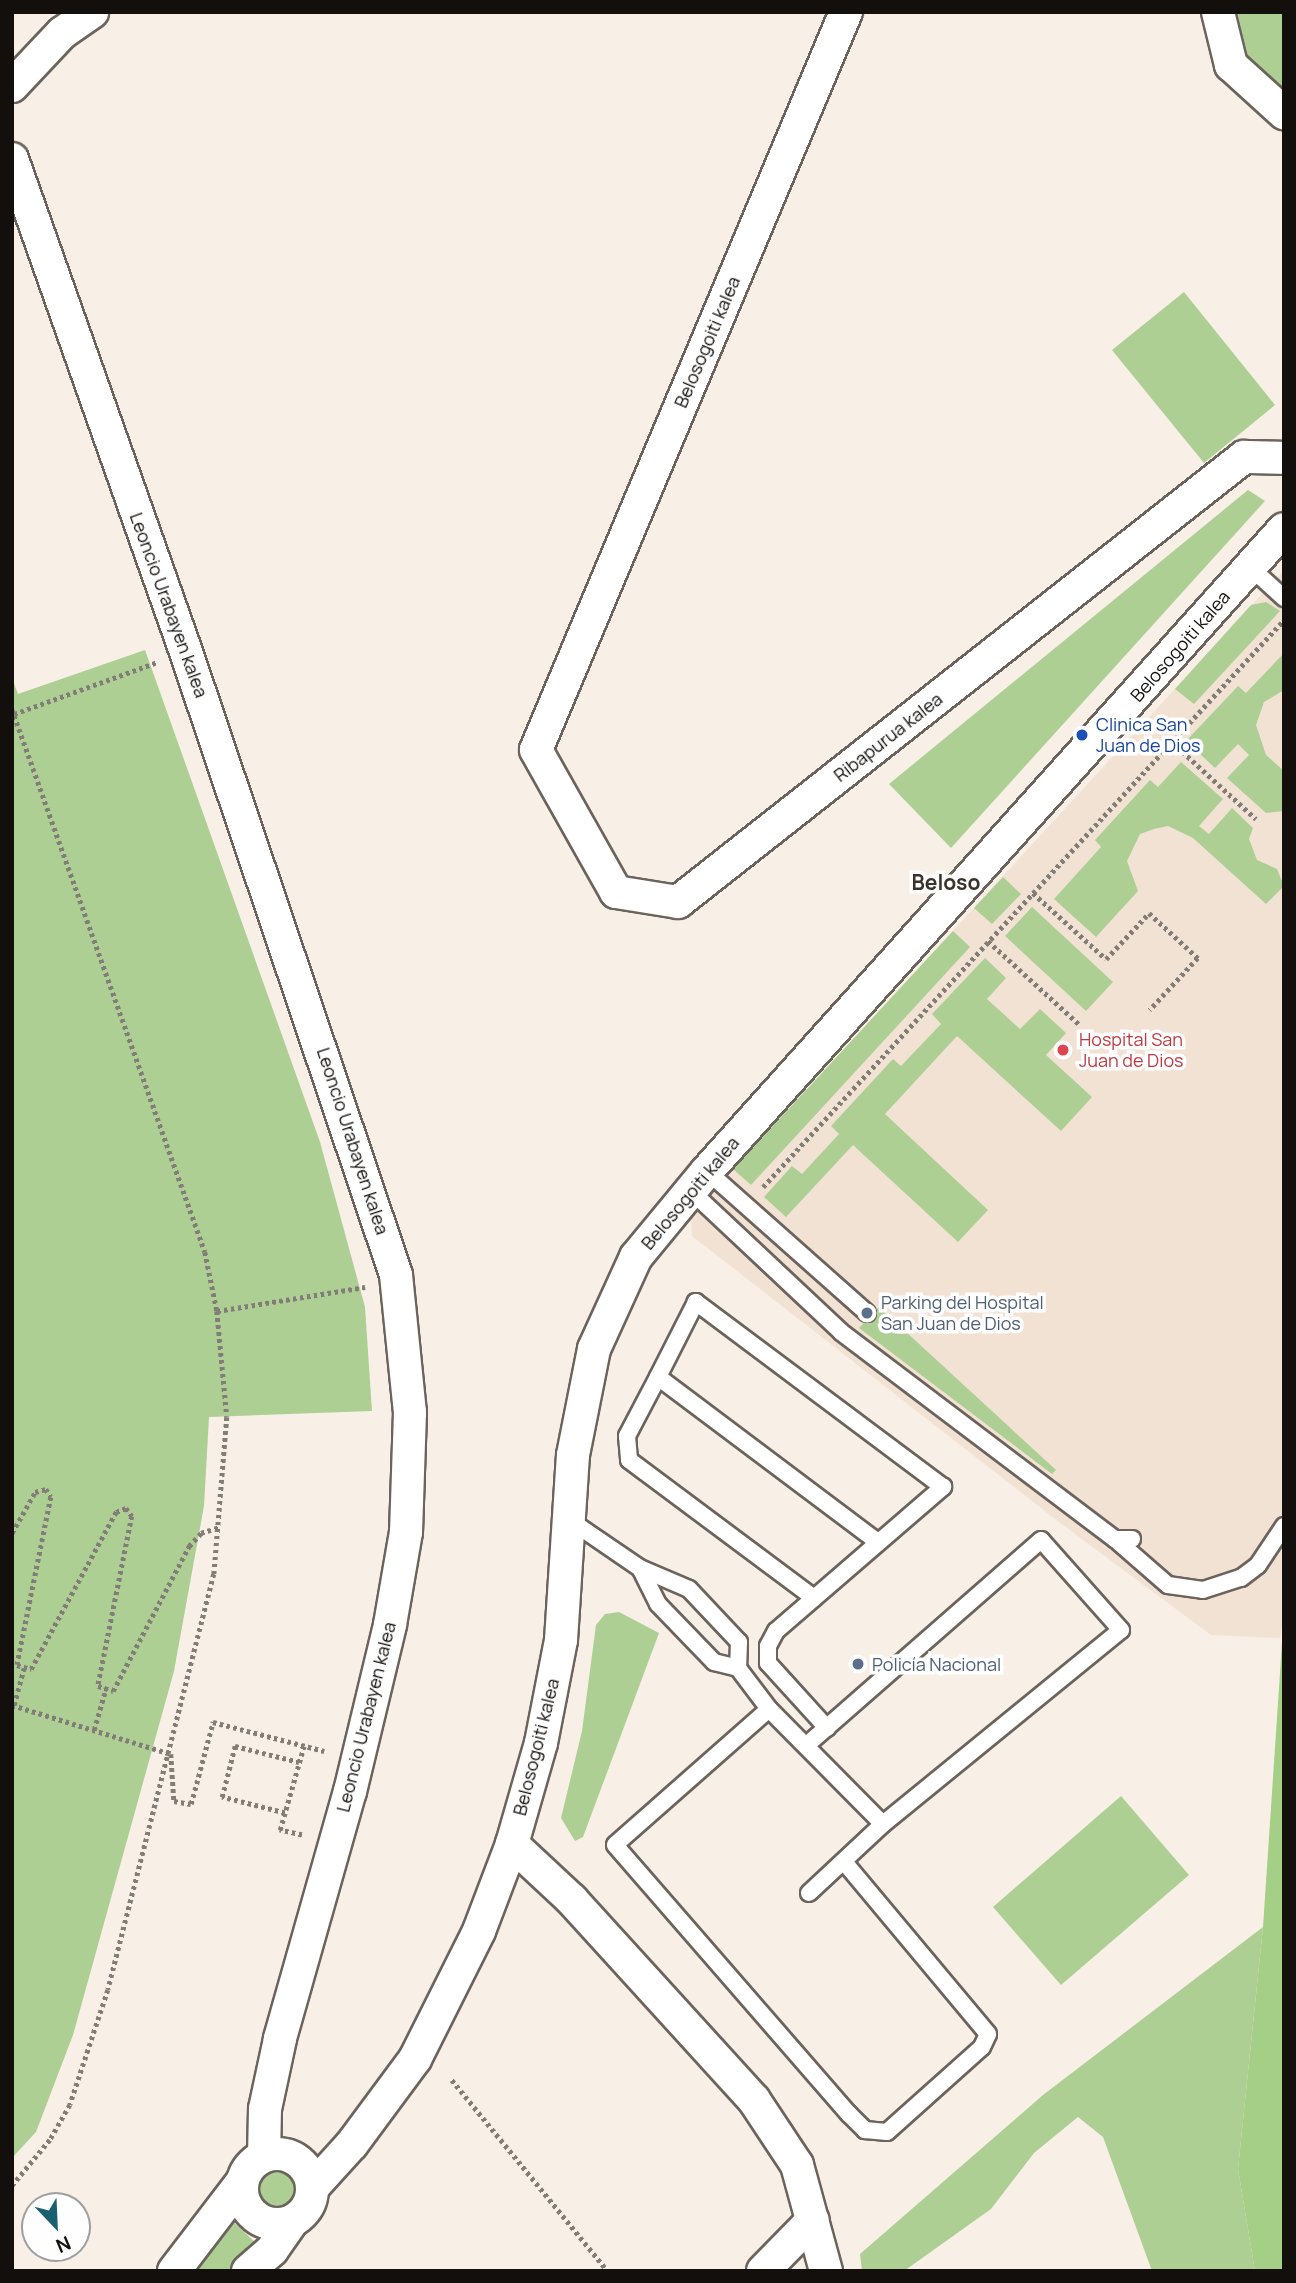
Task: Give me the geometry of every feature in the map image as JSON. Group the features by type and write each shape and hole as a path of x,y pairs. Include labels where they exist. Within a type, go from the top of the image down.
{"street":[{"path":"12,86 62,33 92,12"},
{"name":"Belosogoiti kalea","path":"536,750 846,12"},
{"path":"1218,12 1231,65 1284,113"},
{"name":"Leoncio Urabayen kalea","path":"12,159 186,652 396,1275 410,1412 406,1532 390,1625 350,1791 280,2039 265,2109 264,2156"},
{"name":"Ribapurua kalea","path":"536,750 616,892 678,902 1244,457 1284,458"},
{"name":"Belosogoiti kalea","path":"512,1844 541,1743 561,1640 573,1455 594,1349 636,1257 699,1180 1284,529"},
{"path":"248,2271 272,2250 292,2221 306,2208 313,2187 352,2144 415,2059 479,1931 512,1844 572,1900 754,2100 797,2165 826,2271"},
{"path":"174,2271 242,2182 248,2168 264,2156 296,2158 309,2173 313,2187"},
{"path":"242,2182 243,2199 253,2214 271,2224 292,2221"},
{"path":"763,2271 813,2220"}],"lane":[{"path":"1250,568 1284,598"},
{"path":"699,1180 867,1313"},
{"path":"699,1180 841,1332 1115,1539 1168,1585 1203,1590 1241,1578 1258,1565 1284,1526"},
{"path":"814,1598 629,1460 627,1436 696,1302 943,1487 776,1631 768,1646 768,1663 827,1728"},
{"path":"658,1377 878,1542"},
{"path":"570,1521 640,1568 689,1590 716,1615 738,1642 738,1668 769,1709 883,1824"},
{"path":"1115,1539 1132,1539"},
{"path":"807,1745 1041,1540 1121,1630 883,1824 809,1893"},
{"path":"640,1568 658,1604 714,1662 738,1668"},
{"path":"769,1709 615,1845 849,2115 865,2130 887,2132 982,2047 988,2034 844,1862"}],"path":[{"path":"761,1189 1284,621"},
{"path":"12,2186 50,2140 70,2105 108,1990 171,1754 214,1574 220,1527 227,1417 217,1311 205,1252 13,712 158,661"},
{"path":"1172,742 1256,819"},
{"path":"1033,893 1106,959 1149,913 1198,958 1150,1010"},
{"path":"988,941 1080,1025"},
{"path":"217,1311 369,1287"},
{"path":"12,1532 34,1492 46,1489 51,1497 18,1665 31,1669 116,1512 127,1508 132,1516 98,1686 113,1691 189,1546 201,1533 220,1527"},
{"path":"24,1667 13,1705 171,1754"},
{"path":"94,1730 106,1688"},
{"path":"171,1754 174,1801 191,1804 213,1722 324,1751"},
{"path":"285,1813 222,1797 235,1746 299,1762"},
{"path":"302,1835 280,1829 304,1746"},
{"path":"452,2080 608,2271"}],"shaded area":[{"name":"Hospital San Juan de Dios","path":"1284,570 1284,1613 1280,1638 1211,1635 1059,1522 692,1236 691,1216"}],"green space":[{"path":"1230,12 1284,12 1284,90 1240,54"},
{"path":"1184,292 1275,405 1204,463 1112,350"},
{"path":"1248,490 1265,501 951,848 889,784"},
{"path":"1266,602 1280,611 1194,704 1175,689 1251,605"},
{"path":"145,650 320,1142 365,1307 372,1411 209,1417 204,1506 174,1671 73,2035 36,2132 12,2158 12,678 18,694"},
{"path":"1284,653 1284,690 1264,702 1256,725 1266,755 1284,771 1284,811 1266,813 1227,778 1249,755 1238,744 1215,768 1186,741 1238,686 1246,693"},
{"path":"1181,762 1223,799 1199,826 1209,834 1232,808 1253,828 1249,839 1257,860 1277,869 1284,886 1266,904 1193,838 1168,826 1154,829 1140,834 1127,861 1138,891 1096,937 1054,899 1101,847 1095,840 1150,780 1158,787"},
{"path":"1003,877 1021,894 992,924 974,908"},
{"path":"1032,907 1113,982 1086,1011 1005,936"},
{"path":"953,931 970,947 751,1185 733,1169"},
{"path":"985,958 1006,978 987,999 1020,1029 1040,1009 1066,1033 1046,1055 1092,1097 1061,1131 957,1036 885,1114 988,1210 958,1242 853,1145 786,1217 764,1197 792,1166 802,1174 839,1134 831,1126 893,1059 901,1066 941,1024 932,1014"},
{"path":"879,1307 1056,1470 1052,1474 859,1328"},
{"path":"619,1612 659,1633 583,1837 575,1841 561,1818 582,1731 596,1625 605,1614"},
{"path":"1284,1613 1284,2271 1255,2271 1238,2169 1263,1927"},
{"path":"1121,1796 1189,1875 1061,1985 993,1907"},
{"path":"1263,1927 1238,2169 1255,2271 1152,2271 1103,2137 1078,2117 1034,2153 991,2209 904,2271 862,2271 860,2254 1043,2095"},
{"path":"277,2169 290,2175 296,2188 290,2201 277,2207 264,2201 258,2188 264,2175"},
{"path":"229,2218 256,2243 231,2271 186,2271"}],"place":[{"name":"Clinica San Juan de Dios","path":"1082,735"},
{"name":"Hospital San Juan de Dios","path":"1063,1050"},
{"name":"Parking del Hospital San Juan de Dios","path":"867,1313"},
{"name":"Policía Nacional","path":"858,1664"}],"district":[{"name":"Beloso","path":"946,882"}]}
